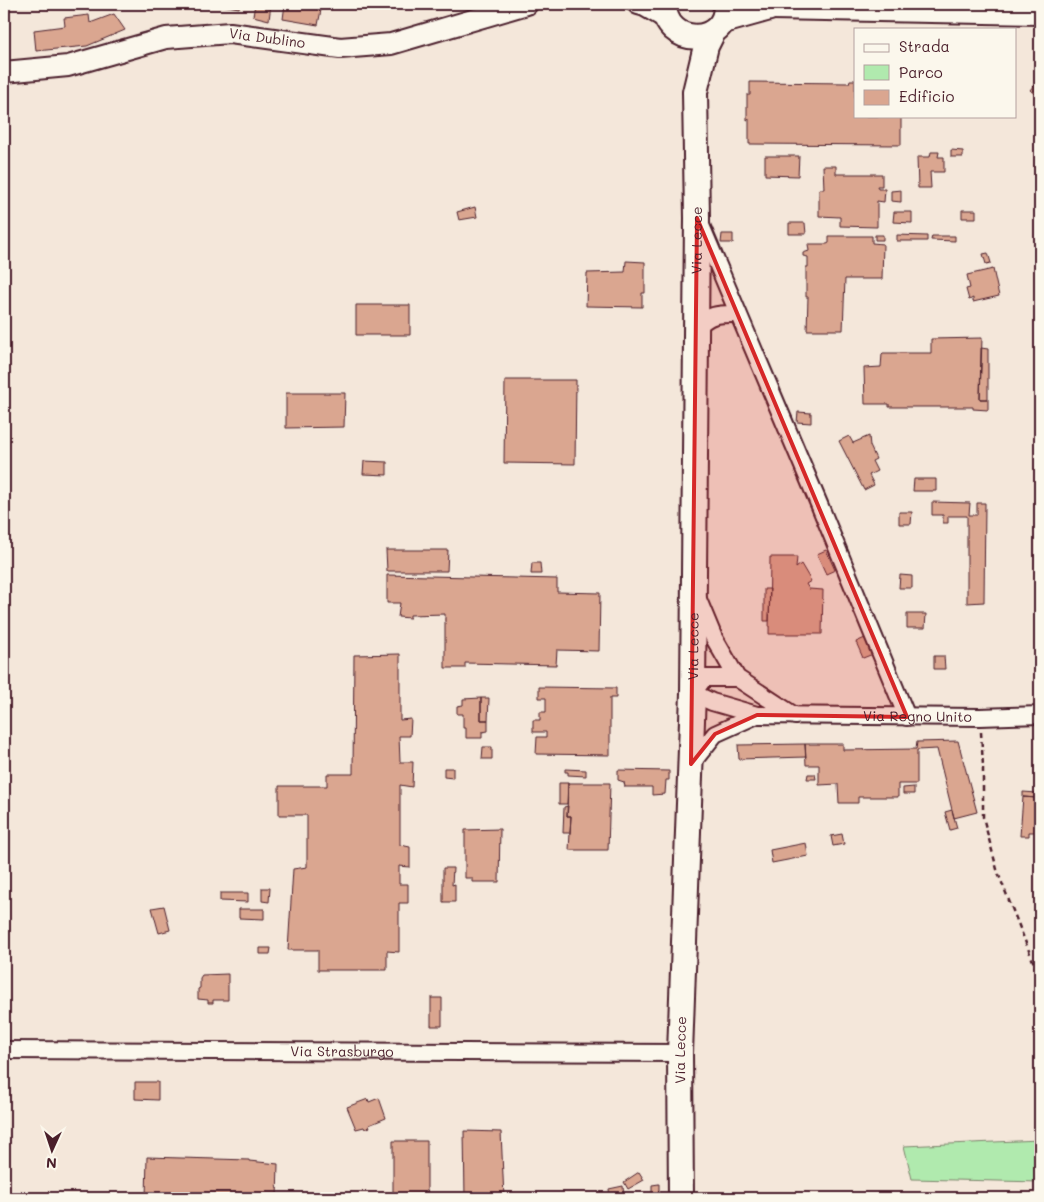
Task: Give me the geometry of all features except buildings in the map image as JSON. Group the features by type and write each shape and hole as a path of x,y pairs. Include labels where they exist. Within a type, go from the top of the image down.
{"main road":[{"path":"668,17 682,35 693,37 703,36 720,20"},
{"name":"Via Lecce","path":"668,17 688,63 695,92 697,218 693,693 680,1053 681,1198"},
{"name":"Via Lecce","path":"695,92 706,46 720,20"}],"street":[{"name":"Via Dublino","path":"4,72 68,66 166,38 230,33 340,48 391,44 527,4"},
{"path":"638,4 668,17"},
{"path":"749,4 772,9 1040,14"},
{"path":"720,20 772,9"},
{"path":"697,218 823,513 907,717"},
{"path":"696,328 705,319 718,314 738,314"},
{"path":"694,589 714,638 738,678 795,716"},
{"path":"738,678 704,678 693,693 712,702 757,715"},
{"path":"691,764 715,734 757,715"},
{"name":"Via Regno Unito","path":"757,715 980,718 1040,715"},
{"name":"Via Strasburgo","path":"4,1050 680,1053"}],"path":[{"path":"980,718 983,766 983,818 998,873 1035,966 1040,974"}],"highlighted area":[{"path":"697,218 907,717 757,715 715,734 691,764"}],"green space":[{"path":"1040,1140 1040,1182 912,1179 904,1146"}]}
